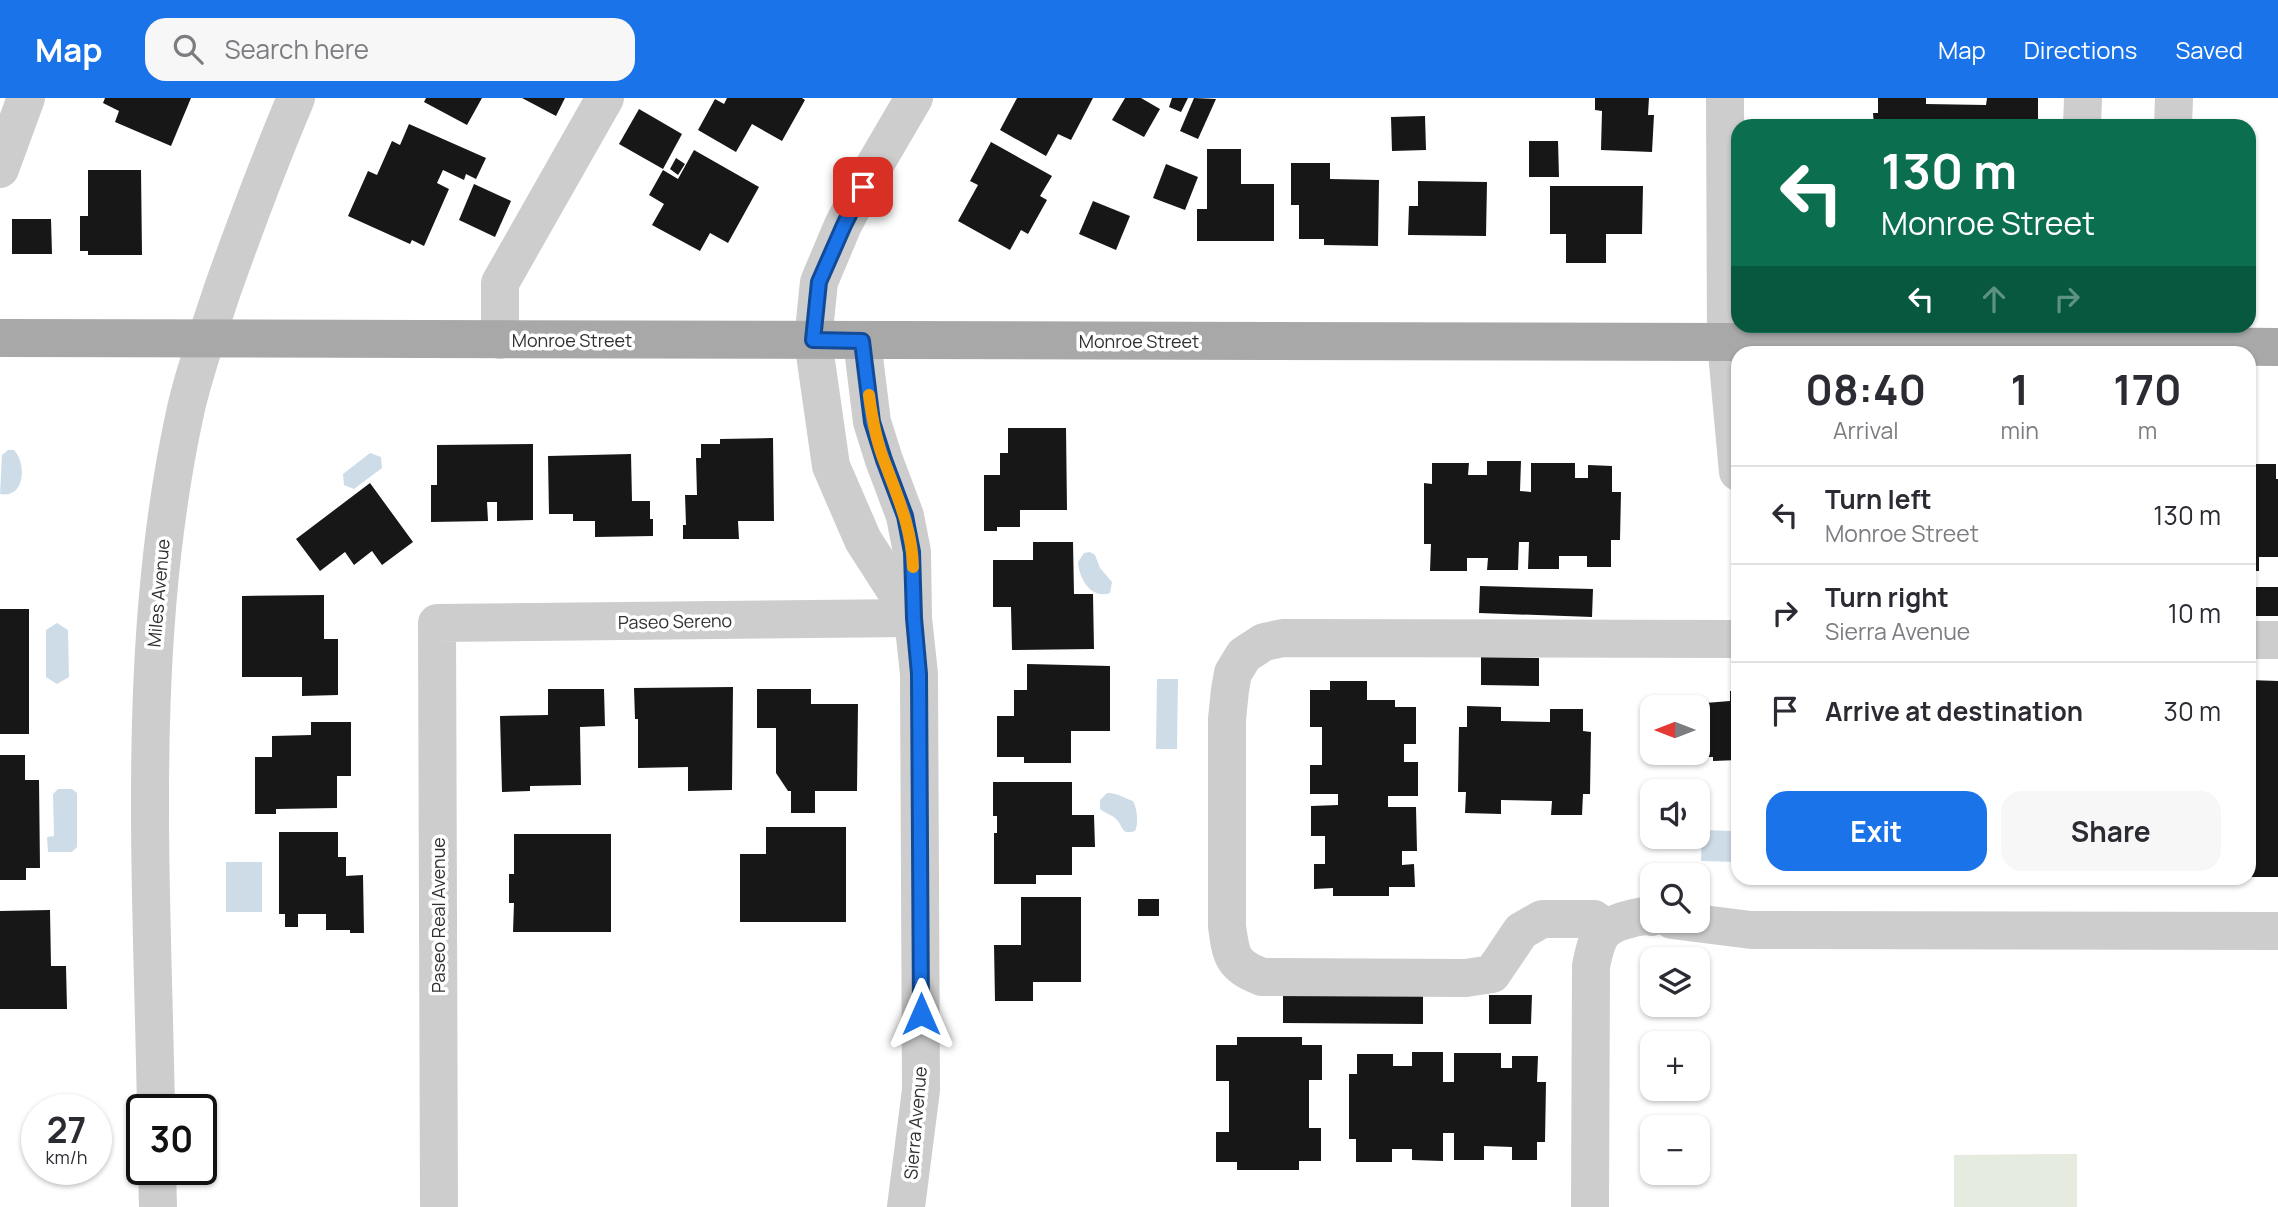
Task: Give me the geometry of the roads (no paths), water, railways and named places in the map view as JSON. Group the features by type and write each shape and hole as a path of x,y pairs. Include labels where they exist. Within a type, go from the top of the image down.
{"main road":[{"name":"Monroe Street","path":"0,338 1726,342 2167,336 2278,347"}],"street":[{"path":"0,169 26,98"},
{"name":"Miles Avenue","path":"156,1094 149,741 152,649 163,536 184,416 206,339 253,202 296,98"},
{"path":"500,340 500,283 605,98"},
{"name":"Sierra Avenue","path":"914,98 849,213 819,282 813,340 831,466 863,540 914,618"},
{"path":"1725,98 1726,342 1731,396"},
{"path":"2082,119 2083,98"},
{"path":"2173,119 2174,98"},
{"name":"Sierra Avenue","path":"862,341 872,422 905,516 912,552 919,674 922,1090 906,1207"},
{"name":"Paseo Sereno","path":"437,623 914,618"},
{"name":"Paseo Real Avenue","path":"437,623 439,1207"},
{"path":"1607,928 1594,919 1542,919 1521,931 1492,974 1466,978 1262,977 1242,969 1230,951 1227,926 1227,719 1233,673 1244,655 1264,642 1283,638 1731,639"},
{"path":"2256,640 2278,640"},
{"path":"1590,1207 1591,965 1595,943 1611,923 1640,916"},
{"path":"1710,925 1751,930 2278,931"},
{"path":"157,1185 158,1207"}]}
